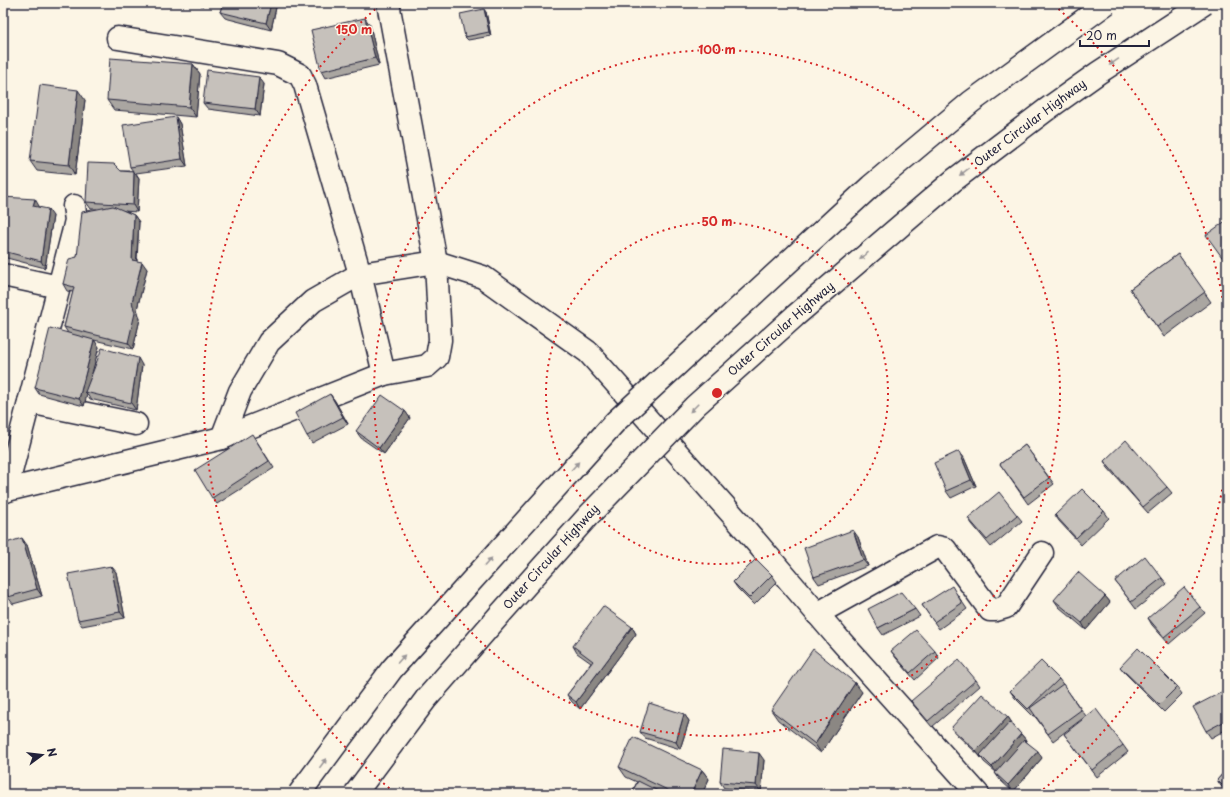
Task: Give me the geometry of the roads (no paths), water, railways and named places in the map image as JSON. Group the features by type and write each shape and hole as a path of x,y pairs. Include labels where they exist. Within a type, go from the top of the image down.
{"main road":[{"path":"74,206 76,220 29,402 4,491 222,438 384,374 427,366 437,357 440,340 436,262 388,3"},
{"path":"300,794 392,669 616,421 871,186 971,102 1106,3"},
{"name":"Outer Circular Highway","path":"355,794 426,699 589,515 695,406 794,316 954,180 1040,114 1098,73 1205,3"},
{"path":"118,38 278,64 300,75 305,85 360,274 384,374"},
{"path":"222,438 240,391 269,342 313,301 360,274 436,262 483,277 588,352 745,529 817,614 978,794"},
{"path":"3,275 59,287"},
{"path":"29,402 136,424"},
{"path":"817,614 937,547 945,549 990,610 996,610 1006,606 1042,553"}]}
